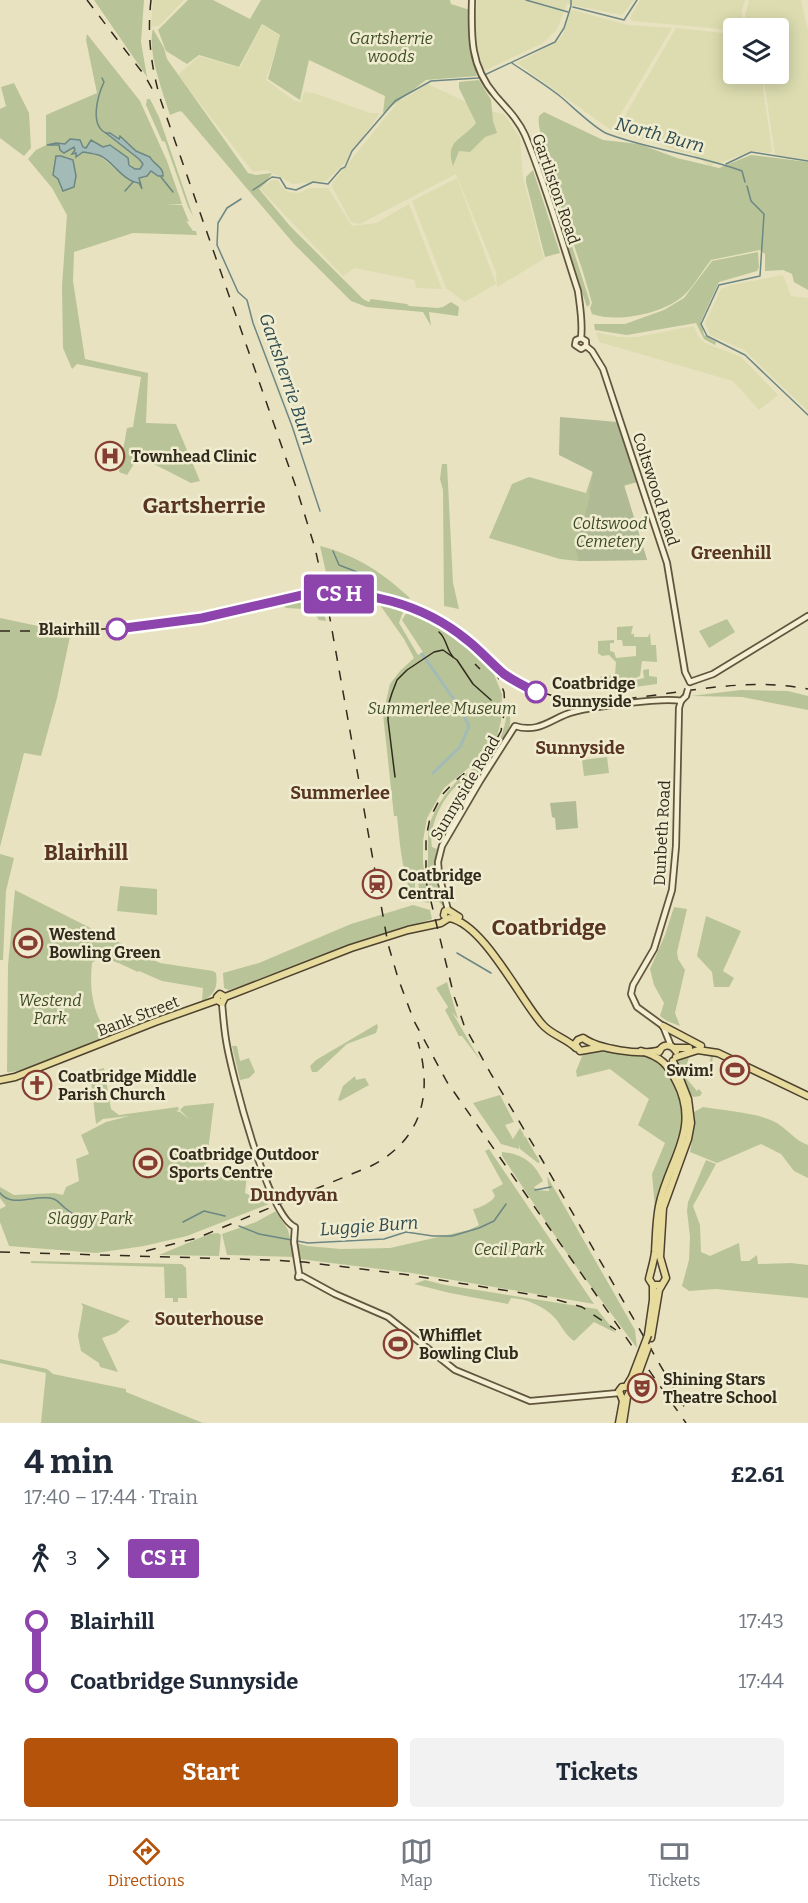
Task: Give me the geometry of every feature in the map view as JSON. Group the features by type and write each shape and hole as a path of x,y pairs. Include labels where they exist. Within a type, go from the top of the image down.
{"main road":[{"name":"Gartliston Road","path":"472,0 474,56 484,80 515,118 525,135 578,291 582,317 581,338"},
{"name":"Coltswood Road","path":"586,346 581,349 576,347 575,342 581,338 586,341 586,346 592,351 603,369 665,554 672,582 685,672 690,682"},
{"path":"681,701 686,696 690,682 713,674 808,616"},
{"name":"Sunnyside Road","path":"448,915 439,875 438,862 442,846 515,726 524,728 542,726 575,711 661,700 681,701"},
{"name":"Dunbeth Road","path":"664,1027 637,1007 632,994 633,985 654,949 672,890 676,846 681,701"},
{"path":"448,915 460,918 497,960 542,1024 580,1051 603,1047"},
{"name":"Bank Street","path":"0,1080 15,1077 155,1022 221,1000 351,948 432,924 448,915"},
{"path":"221,1000 226,1039 243,1110 274,1198 283,1216 295,1227 294,1239 301,1275 335,1294 388,1317 455,1370 530,1401 625,1393"},
{"path":"662,1060 664,1027"},
{"path":"664,1027 701,1046"},
{"path":"621,1423 625,1393 634,1379 649,1336 661,1285 666,1278 660,1257 663,1208 688,1139 691,1124 688,1099 674,1059 673,1047 664,1027"},
{"path":"561,1037 578,1040 583,1038 603,1047 642,1051 701,1046 719,1050 808,1096"},
{"path":"642,1051 658,1046 665,1039"},
{"path":"576,1048 575,1044 578,1040"},
{"path":"585,1050 588,1042"},
{"path":"662,1060 674,1059 698,1050 713,1051 760,1072"},
{"path":"642,1051 662,1060 671,1071 683,1095 686,1111 682,1143 658,1208 655,1254 649,1279 653,1285 649,1336"},
{"path":"651,1273 657,1269 664,1272"},
{"path":"653,1285 661,1285"}],"green space":[{"path":"94,0 144,0 141,42 147,77"},
{"path":"153,0 184,0 160,25 151,27"},
{"name":"Gartsherrie woods","path":"188,0 213,0 250,19 261,0 450,0 451,4 470,10 471,53 477,76 426,80 383,113 385,96 309,60 300,100 268,79 280,35 262,24 239,67 199,55 187,64 166,51 158,30"},
{"path":"477,0 634,0 622,15 567,4 557,29 543,43 484,71 475,40"},
{"path":"640,0 745,0 741,13 742,18 723,18 723,29 633,21 630,18"},
{"path":"749,0 801,0 808,31 808,160 775,155 764,84 789,84 789,18 746,18"},
{"path":"573,10 628,25 672,28 611,130 517,63 555,43 563,35 568,13"},
{"path":"262,25 280,36 266,80 295,101 301,102 304,92 314,93 370,113 380,113 344,164 326,181 293,184 267,170 253,172 178,75 199,56 240,68"},
{"path":"676,28 723,33 723,84 762,84 772,151 770,153 751,151 713,164 711,167 693,154 677,151 648,140 615,133"},
{"path":"153,29 164,48 167,59 248,173 256,175 272,173 259,189 290,226 363,299 369,302 371,299 409,306 438,308 451,302 459,307 458,316 429,312 431,326 423,312 367,307 351,301 294,244 183,113 180,111 170,115 154,60"},
{"path":"87,34 140,101 167,161 182,204 166,205 182,205 189,222 186,221 197,235 133,233 74,252 73,281 85,359 148,373 146,423 176,424 200,481 191,483 146,460 137,459 127,475 119,472 127,428 133,427 141,377 77,364 72,369 63,348 62,286 67,215 52,188 28,159 36,150 46,145 46,115 97,93 86,40","holes":["106,133 119,139 121,137 136,151 150,157 158,166 158,176 151,171 144,178 139,178 140,184 122,175 100,156 83,152 77,157 74,147 65,152 59,145 52,143 80,145 87,148 91,140 103,147 110,145 135,169 139,169 143,164 139,159"]},
{"path":"479,80 491,100 497,133 485,137 470,152 459,151 453,166 451,151 453,146 476,123 459,88 459,82"},
{"path":"14,83 29,113 31,148 24,156 0,138 0,109 6,106 1,87"},
{"path":"428,84 481,109 504,114 520,138 523,177 544,259 497,287 496,272 456,174 360,224 351,222 332,187 333,182 398,102"},
{"path":"147,99 150,99 159,117 193,216 165,142 162,141 146,105"},
{"path":"544,112 603,140 639,144 677,158 719,168 751,155 808,162 808,290 794,282 792,274 783,270 765,271 765,254 760,250 711,260 682,297 663,308 626,317 602,317 592,314 590,308 592,303 583,272 542,150 539,116"},
{"path":"532,137 540,141 589,299 590,304 587,307 533,145"},
{"path":"533,170 560,253 545,257 526,182 526,177"},
{"path":"457,178 496,284 465,302 446,288 412,201"},
{"path":"272,180 278,180 289,192 300,193 309,188 328,188 352,226 376,223 409,204 442,289 416,288 415,280 355,268 343,276 260,189"},
{"path":"758,252 757,271 719,282 701,321 704,335 716,342 715,345 704,339 696,323 627,335 595,330 594,324 625,324 664,310 684,298 712,261"},
{"path":"783,275 791,296 808,298 808,411 744,350 710,335 705,323 721,289"},
{"path":"694,326 698,336 705,343 741,357 778,395 759,410 733,381 599,342 596,332 619,337 637,337"},
{"name":"Coltswood Cemetery","path":"560,417 617,422 637,482 624,485 647,560 579,561 576,551 590,496 593,472 559,455"},
{"path":"442,464 447,464 453,583 459,609 444,606 443,490 440,479"},
{"path":"593,471 621,483 635,475 637,482 624,486 647,560 560,559 489,538 512,484 529,477 586,493"},
{"path":"320,546 345,554 368,566 410,598 405,601 369,592 330,590"},
{"name":"Summerlee Museum","path":"333,595 360,596 397,604 404,609 399,623 418,655 423,652 402,620 409,609 443,627 490,665 502,694 501,721 497,737 483,756 444,788 427,818 423,841 423,863 429,903 421,901 417,875 415,876 415,899 407,883 397,816 394,816 383,714 390,684 414,658 404,639 380,605 365,602 334,604"},
{"path":"320,598 326,621 319,620 315,614 305,614 304,609 286,608 281,603"},
{"path":"0,618 38,626 72,627 57,698 41,756 24,753 0,847"},
{"path":"727,619 735,632 709,648 699,631"},
{"path":"633,626 631,634 634,634 634,637 648,637 650,633 651,645 656,645 657,662 642,661 640,676 630,680 644,678 643,670 649,669 649,676 657,677 657,684 605,691 599,685 599,678 615,675 616,662 609,655 602,656 598,653 598,641 614,640 614,643 610,643 610,651 614,652 616,658 636,656 636,646 623,646 622,640 617,640 617,627"},
{"path":"741,690 788,691 808,696 808,710 742,697 691,696"},
{"path":"508,705 509,727 492,759 480,775 455,787 435,820 431,839 432,847 437,849 436,878 443,906 439,902 434,902 429,886 428,838 431,820 452,786 486,758 497,743 504,728"},
{"path":"607,757 609,773 584,776 582,760"},
{"path":"576,801 578,828 556,830 550,803"},
{"path":"0,854 14,858 6,891 3,960 0,960"},
{"path":"120,886 157,889 157,915 117,911"},
{"name":"Westend Park","path":"15,890 160,963 213,971 217,978 215,990 202,1001 203,988 162,981 113,961 98,958 92,963 92,993 96,1012 111,1037 41,1064 7,1072 8,965"},
{"path":"413,905 430,910 432,919 229,990 224,988 223,973 259,963 351,924"},
{"path":"674,907 687,909 677,952 678,959 685,970 675,1013 680,1026 660,1016 664,1003 654,985 650,969"},
{"path":"706,916 741,931 723,971 734,978 729,987 714,987 712,972 697,956"},
{"path":"447,982 458,1019 452,1012 480,1060 462,1036 459,1036 445,1010 448,1007 436,988"},
{"path":"377,1024 376,1033 347,1044 317,1072 312,1072 310,1066 316,1060"},
{"path":"232,1046 237,1046 240,1061 249,1058 255,1072 249,1078 240,1080"},
{"path":"608,1051 648,1057 659,1063 668,1074 680,1101 683,1121 655,1208 652,1174 665,1143 638,1125 649,1099 610,1069 577,1077 576,1071 583,1054"},
{"path":"698,1052 708,1052 722,1058 713,1057 712,1064 709,1063 711,1057 699,1054 689,1057 684,1074 688,1076 686,1078 697,1091 699,1089 702,1093 694,1097 689,1094 677,1065 680,1058"},
{"name":"Slaggy Park","path":"104,1068 111,1109 119,1115 178,1107 179,1110 176,1111 190,1120 180,1110 184,1106 214,1103 206,1167 247,1174 245,1193 269,1204 187,1236 144,1246 96,1253 9,1246 0,1222 0,1209 6,1206 0,1198 0,1187 14,1195 54,1193 63,1195 66,1187 79,1181 76,1159 89,1154 81,1135 106,1122 129,1116 103,1119 96,1124 90,1072"},
{"path":"355,1076 356,1080 365,1078 369,1085 338,1100 343,1086"},
{"path":"500,1095 514,1122 505,1125 513,1139 520,1128 523,1137 525,1136 540,1162 538,1163 520,1149 520,1145 519,1149 501,1144 473,1103"},
{"path":"703,1107 758,1116 778,1124 808,1145 808,1178 794,1171 781,1154 761,1144 717,1163 690,1152 695,1122 694,1112"},
{"name":"Cecil Park","path":"489,1149 594,1304 412,1273 299,1259 296,1243 341,1249 390,1248 469,1230 479,1225 473,1209 491,1200 495,1196 492,1190 503,1184 485,1151"},
{"path":"502,1152 527,1160 536,1169 543,1181 534,1187 537,1190 549,1191 547,1176 635,1330 637,1348 572,1261 502,1156"},
{"path":"706,1160 716,1164 693,1206 700,1225 701,1252 710,1256 739,1243 741,1261 749,1261 757,1255 758,1264 808,1265 808,1298 716,1289 689,1291 682,1286 689,1260 688,1202"},
{"path":"276,1211 288,1230 294,1257 227,1255 222,1234 256,1222"},
{"path":"209,1234 221,1235 219,1256 159,1255"},
{"path":"31,1261 182,1264 186,1268 187,1298 178,1298 178,1302 173,1302 173,1298 165,1298 164,1267 31,1263"},
{"path":"425,1280 597,1309 616,1333 594,1322 574,1341 551,1314 535,1304 511,1298 508,1304 414,1284"},
{"path":"81,1303 130,1321 116,1333 102,1338 118,1372 100,1367 99,1363 81,1351 78,1336 83,1307"},
{"path":"0,1359 47,1369 53,1374 126,1389 126,1392 203,1423 41,1423 46,1373 0,1363"}],"water":[{"path":"106,133 119,139 120,136 136,151 150,157 162,170 163,176 158,176 151,171 147,176 139,178 142,189 139,183 128,179 101,156 83,152 76,157 76,153 72,154 74,147 64,153 60,150 59,145 47,145 65,144 70,139 80,140 86,148 91,140 103,147 110,145 128,158 129,165 140,169 143,164 139,159"},
{"path":"56,156 73,160 76,176 74,187 63,191 58,179 53,175"}],"waterway":[{"path":"526,0 568,12"},
{"name":"Gartsherrie Burn","path":"253,190 272,177 280,178 286,188 296,190 313,182 328,184 345,167 352,151 395,101 431,81 478,78 555,42 564,28 571,0"},
{"name":"Gartsherrie Burn","path":"573,7 624,20 637,0"},
{"name":"North Burn","path":"512,63 555,93 603,132 624,140 742,171 745,182"},
{"path":"102,78 104,82 99,94 96,117 101,129 106,133"},
{"path":"726,164 751,152 808,161"},
{"path":"161,177 173,192"},
{"path":"125,191 133,182"},
{"name":"North Burn","path":"747,186 751,201 764,214 760,276 719,285 701,324 707,336 745,355 808,415"},
{"name":"Gartsherrie Burn","path":"241,199 227,208 218,223 217,245 238,292 247,300 253,323 292,426 320,511"},
{"name":"Gartsherrie Burn","path":"333,551 339,565 357,572"},
{"path":"422,654 458,705 469,726 460,747 433,773"},
{"name":"Luggie Burn","path":"457,953 491,973"},
{"name":"Luggie Burn","path":"535,1190 551,1187"},
{"name":"Luggie Burn","path":"0,1193 12,1200 54,1199 75,1215 95,1221"},
{"name":"Luggie Burn","path":"239,1226 259,1234 308,1243 384,1239 406,1232 452,1236 494,1221 506,1204"},
{"name":"Luggie Burn","path":"183,1222 204,1211 225,1216"}],"tram line":[{"path":"439,632 453,657"},
{"path":"395,777 388,706 397,680 407,670 434,652 443,650 457,660 473,684 491,700"}],"railway":[{"path":"87,0 145,76 154,92"},
{"path":"151,0 149,26 151,51 161,101 297,490 315,548 327,602 388,944 414,1021 447,1082 686,1423"},
{"path":"0,631 132,627 176,621 304,594 356,592 392,599 432,615 460,632 511,675 538,691 555,696 582,701 599,701 745,685 808,689"},
{"path":"483,654 496,672 504,692 505,708 501,731 489,753 442,795 430,818 426,838 426,881 454,996 464,1025 491,1074 686,1410"},
{"path":"475,664 480,669"},
{"path":"146,1251 197,1238 371,1166 388,1155 402,1143 419,1114 424,1080 418,1042"},
{"path":"0,1252 271,1260 402,1274 547,1297 582,1307 616,1330"}],"train":[{"path":"117,629 202,618 307,594 370,596 399,602 439,620 467,640 507,676 536,692"}],"place":[{"name":"Townhead Clinic","path":"110,456"},
{"name":"Blairhill","path":"117,629"},
{"name":"Coatbridge Sunnyside","path":"536,692"},
{"name":"Coatbridge Central","path":"377,884"},
{"name":"Westend Bowling Green","path":"28,943"},
{"name":"Swim!","path":"735,1070"},
{"name":"Coatbridge Middle Parish Church","path":"37,1085"},
{"name":"Coatbridge Outdoor Sports Centre","path":"148,1163"},
{"name":"Whifflet Bowling Club","path":"398,1344"},
{"name":"Shining Stars Theatre School","path":"642,1388"}],"district":[{"name":"Gartsherrie","path":"204,505"},
{"name":"Greenhill","path":"731,553"},
{"name":"Sunnyside","path":"580,748"},
{"name":"Summerlee","path":"340,793"},
{"name":"Blairhill","path":"86,852"},
{"name":"Coatbridge","path":"549,927"},
{"name":"Dundyvan","path":"294,1195"},
{"name":"Souterhouse","path":"209,1319"}]}
